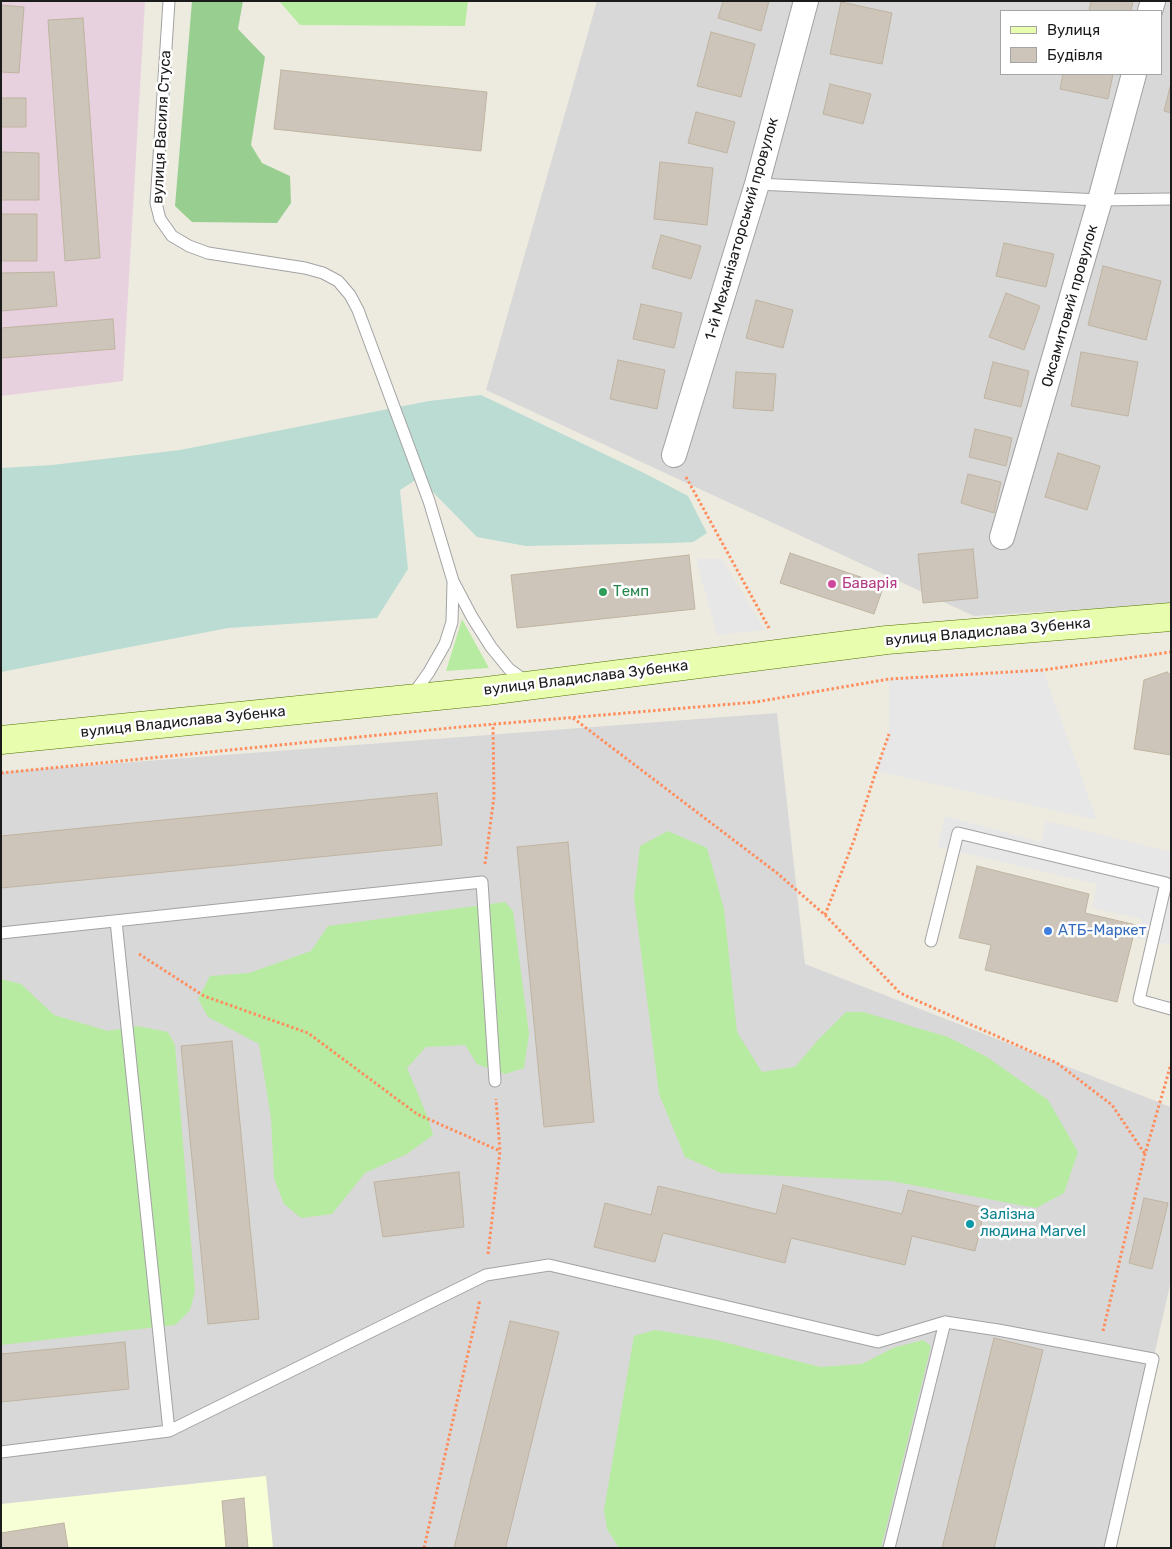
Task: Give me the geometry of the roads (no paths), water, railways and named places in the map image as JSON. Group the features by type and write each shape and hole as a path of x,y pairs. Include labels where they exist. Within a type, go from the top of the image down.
{"street":[{"name":"1-й Механізаторський провулок","path":"674,455 757,184 806,1"},
{"name":"Оксамитовий провулок","path":"1002,537 1100,200 1134,75"},
{"name":"вулиця Владислава Зубенка","path":"1,740 487,692 887,640 1165,621"}],"lane":[{"name":"вулиця Василя Стуса","path":"169,1 156,203 160,219 172,236 189,246 208,253 305,268 323,273 338,281 350,294 358,310 429,500 453,581"},
{"path":"757,184 1100,200 1171,199"},
{"path":"453,581 491,647 509,669 531,686"},
{"path":"410,700 445,644 452,622 453,581"},
{"path":"931,941 958,833 1166,883 1138,1000 1171,1009"},
{"path":"1,933 482,882 495,1082"},
{"path":"116,921 169,1431"},
{"path":"1,1452 169,1431 486,1275 549,1265 878,1342 945,1322 1153,1359 1110,1548"},
{"path":"889,1548 945,1322"}],"place":[{"name":"Баварія","path":"832,584"},
{"name":"Темп","path":"603,592"},
{"name":"АТБ-Маркет","path":"1048,931"},
{"name":"Залізна людина Marvel","path":"970,1224"}]}
